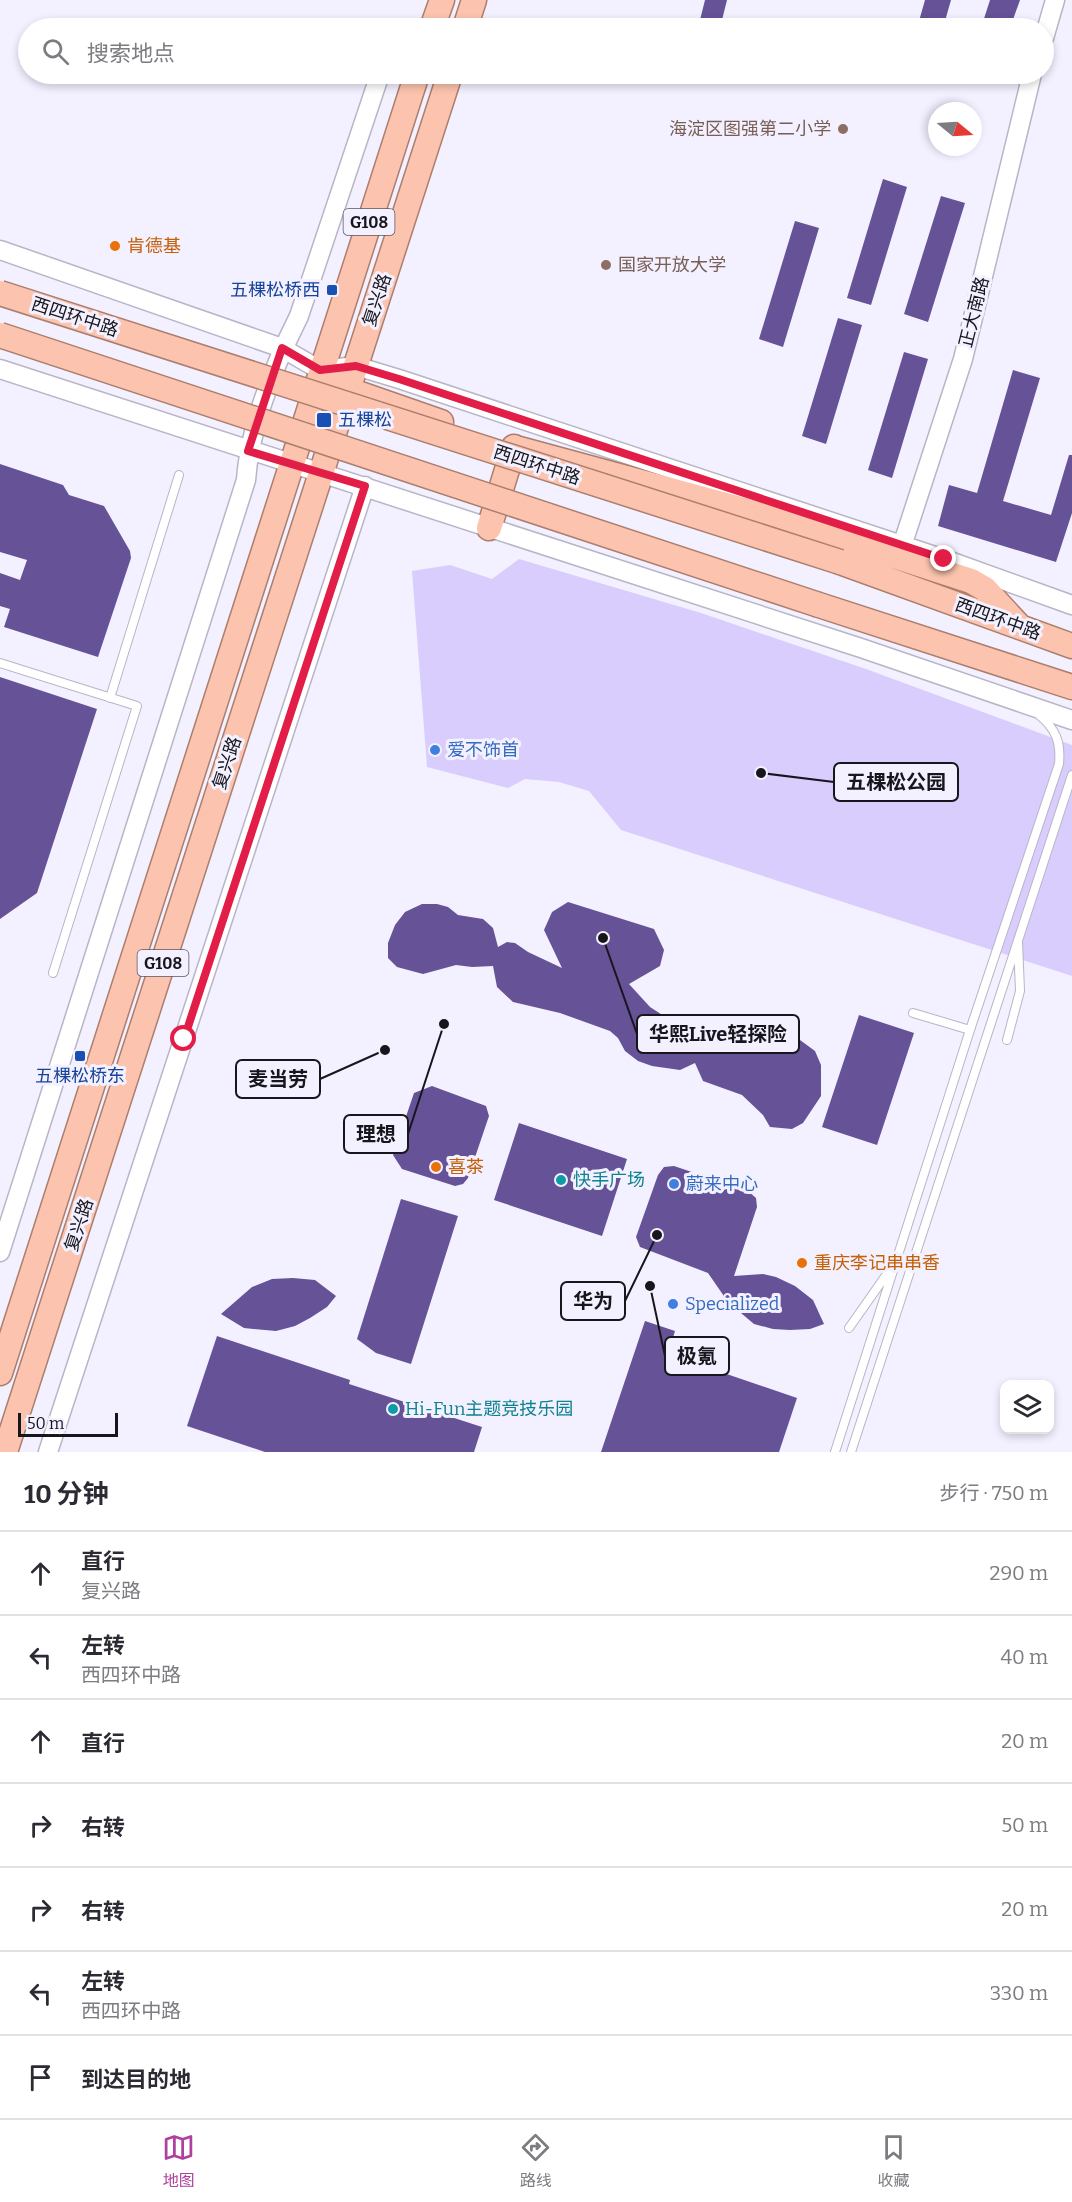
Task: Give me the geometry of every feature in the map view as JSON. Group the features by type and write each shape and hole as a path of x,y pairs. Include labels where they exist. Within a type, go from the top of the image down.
{"highway":[{"path":"436,18 442,0"},
{"path":"468,18 474,0"},
{"name":"复兴路","path":"0,1373 281,501 290,464 320,370 414,84"},
{"name":"复兴路","path":"5,1452 447,84"},
{"name":"西四环中路","path":"0,293 840,562 1072,646"},
{"path":"0,335 1069,687"},
{"path":"320,370 349,390 514,447 796,524 971,581 985,589 1020,627"},
{"path":"489,528 514,447"}],"street":[{"path":"1050,18 1055,0"},
{"path":"0,1252 246,480 248,451 282,348 299,316 377,84"},
{"name":"正大南路","path":"902,546 963,359 1030,84"},
{"name":"西四环中路","path":"0,250 282,348 320,370"},
{"path":"320,370 356,366 902,546 1072,605"},
{"path":"0,369 322,475 365,486 629,572 1072,720"},
{"path":"48,1452 365,486"}],"lane":[{"path":"110,698 179,475"},
{"path":"0,663 137,706 53,973"},
{"path":"835,1452 970,1030 1059,764 1061,746 1055,732 1021,702"},
{"path":"851,1452 1018,934 1072,775"},
{"path":"1007,1040 1020,992 1018,934"},
{"path":"913,1013 970,1030"},
{"path":"849,1328 894,1264"}],"shaded area":[{"path":"519,559 701,613 866,669 1072,745 1072,976 621,830 589,791 559,782 525,779 508,788 427,767 412,571 450,565 492,579"}],"building":[{"path":"705,0 727,0 722,18 700,18"},
{"path":"925,0 951,0 946,18 920,18"},
{"path":"990,0 1020,0 1014,18 984,18"},
{"path":"883,179 907,187 871,305 847,298"},
{"path":"941,196 965,203 928,322 904,314"},
{"path":"795,221 819,228 783,347 759,339"},
{"path":"838,318 862,325 826,444 802,436"},
{"path":"904,352 928,359 892,478 868,470"},
{"path":"1013,370 1040,378 1003,501 1051,515 1069,455 1072,455 1072,513 1056,562 938,526 949,485 977,493"},
{"path":"0,464 63,485 69,495 104,506 130,551 131,558 98,657 4,627 10,609 0,606 0,573 20,580 27,560 0,552"},
{"path":"0,677 97,709 37,893 0,919"},
{"path":"568,902 654,929 664,950 660,966 629,984 650,1007 670,1020 707,1029 709,1038 745,1042 786,1036 800,1040 815,1051 821,1065 821,1096 803,1123 792,1129 770,1127 763,1115 742,1095 703,1081 695,1063 680,1070 652,1066 638,1061 625,1051 618,1038 610,1031 560,1013 513,1002 497,987 493,966 456,965 423,974 397,967 388,958 388,943 395,925 405,912 422,904 437,904 448,907 458,915 483,919 493,928 498,947 507,942 515,943 528,952 562,968 544,930 552,912"},
{"path":"859,1015 914,1033 877,1145 822,1127"},
{"path":"432,1086 486,1106 489,1116 468,1178 463,1184 455,1186 402,1169 393,1155 414,1093"},
{"name":"快手广场","path":"519,1123 627,1159 602,1236 494,1200"},
{"path":"674,1166 748,1191 756,1198 757,1207 734,1276 763,1274 795,1286 813,1300 824,1324 810,1329 790,1330 773,1329 754,1324 728,1302 708,1273 640,1247 636,1237 658,1175 664,1167"},
{"path":"401,1199 458,1216 411,1364 376,1353 357,1339"},
{"path":"272,1279 315,1280 336,1296 327,1307 310,1318 295,1326 276,1331 244,1328 221,1314 252,1287"},
{"path":"645,1321 675,1331 668,1354 797,1398 779,1452 601,1452"},
{"path":"217,1336 350,1380 349,1384 482,1427 474,1452 265,1452 187,1426"}],"place":[{"name":"海淀区图强第二小学","path":"843,129"},
{"name":"肯德基","path":"115,246"},
{"name":"国家开放大学","path":"606,265"},
{"name":"五棵松桥西","path":"332,290"},
{"name":"五棵松","path":"324,420"},
{"name":"爱不饰首","path":"435,750"},
{"name":"五棵松公园","path":"761,773"},
{"name":"华熙Live轻探险","path":"603,938"},
{"name":"理想","path":"444,1024"},
{"name":"麦当劳","path":"385,1050"},
{"name":"五棵松桥东","path":"80,1056"},
{"name":"喜茶","path":"436,1167"},
{"name":"快手广场","path":"561,1180"},
{"name":"蔚来中心","path":"674,1184"},
{"name":"华为","path":"657,1235"},
{"name":"重庆李记串串香","path":"802,1263"},
{"name":"极氪","path":"650,1286"},
{"name":"Specialized","path":"673,1304"},
{"name":"Hi-Fun主题竞技乐园","path":"393,1409"}],"route":[{"path":"184,1039 365,486 248,451 282,348 320,370 356,366 399,379 944,559"}]}
